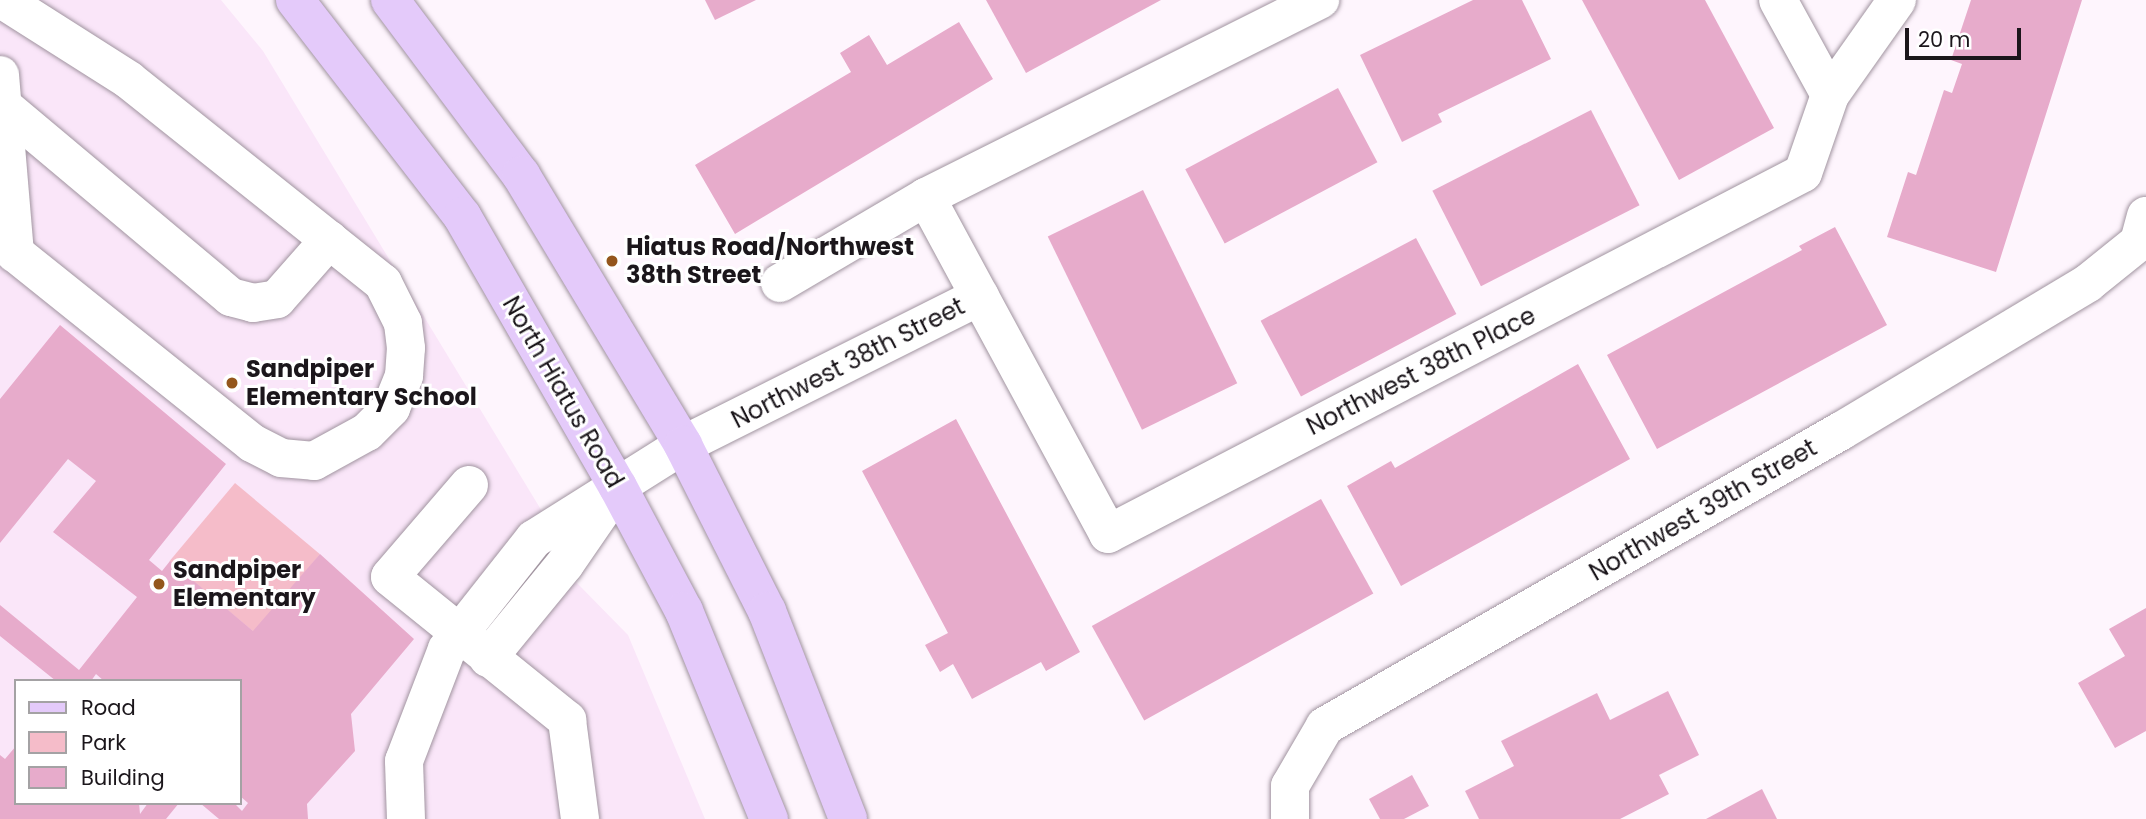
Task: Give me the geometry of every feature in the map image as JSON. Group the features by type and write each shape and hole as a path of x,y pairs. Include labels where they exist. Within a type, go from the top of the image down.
{"main road":[{"name":"North Hiatus Road","path":"295,0 462,216 618,487 684,611 769,819"},
{"path":"390,0 521,175 683,445 767,611 848,819"}],"street":[{"path":"1,90 15,253 252,443 281,458 314,461 367,432 391,408 404,376 406,348 395,303 383,283 129,80 3,0"},
{"path":"780,283 926,197 1320,0"},
{"path":"1778,0 1830,95 1897,0"},
{"path":"1,90 232,298 253,303 276,299 329,240"},
{"name":"Northwest 38th Place","path":"980,296 1108,534 1803,173 1830,95"},
{"name":"Northwest 38th Street","path":"618,487 683,445 980,296 926,197"},
{"name":"Northwest 39th Street","path":"1290,819 1290,786 1325,726 1841,431 2088,283 2138,242 2146,216"},
{"path":"469,485 390,578 567,720 580,819"},
{"path":"407,819 404,761 447,649 474,646 565,564 618,487"}],"shaded area":[{"name":"Sandpiper Elementary School","path":"0,0 221,0 263,51 540,508 575,581 628,635 705,819 0,819"}],"green space":[{"path":"235,483 320,554 254,632 169,561"}],"building":[{"path":"705,0 756,0 715,20"},
{"path":"986,0 1161,0 1026,73"},
{"path":"1473,0 1522,0 1551,59 1438,114 1442,122 1402,142 1360,55"},
{"path":"1582,0 1705,0 1774,128 1679,180"},
{"path":"1971,0 2082,0 1996,272 1887,237 1908,172 1916,175 1944,90 1952,93 1962,64 1951,60"},
{"path":"959,22 993,79 735,234 695,165 851,72 840,53 869,35 887,65"},
{"path":"1338,88 1377,162 1225,243 1185,169"},
{"path":"1591,110 1640,205 1481,286 1432,191"},
{"path":"1143,190 1237,383 1142,430 1048,236"},
{"path":"1835,227 1887,325 1657,449 1607,355 1802,250 1799,246"},
{"path":"1416,238 1456,314 1301,397 1261,321"},
{"name":"Sandpiper Elementary","path":"60,325 226,464 149,560 162,571 170,561 253,631 320,554 414,639 351,714 355,751 307,804 308,819 219,819 202,805 236,805 242,811 248,803 242,798 242,679 102,679 96,674 92,679 54,679 0,636 0,605 79,670 137,597 53,532 96,481 68,459 0,543 0,399"},
{"path":"1578,364 1630,459 1401,586 1347,486 1391,461 1395,468"},
{"path":"956,419 1080,652 1046,671 1041,662 972,699 953,664 940,672 925,645 948,633 862,471"},
{"path":"1321,499 1373,593 1144,720 1092,626"},
{"path":"2146,608 2146,731 2115,748 2078,683 2125,656 2109,629"},
{"path":"1668,691 1699,755 1659,775 1669,794 1620,819 1479,819 1465,791 1514,766 1501,741 1597,693 1610,720"},
{"path":"14,748 14,805 139,805 140,814 147,805 177,805 166,819 0,819 0,755 5,759"},
{"path":"1412,775 1429,806 1404,819 1380,819 1369,799"},
{"path":"1762,789 1777,819 1706,819"}],"place":[{"name":"Hiatus Road/Northwest 38th Street","path":"612,261"},
{"name":"Sandpiper Elementary School","path":"232,383"},
{"name":"Sandpiper Elementary","path":"159,584"}]}
